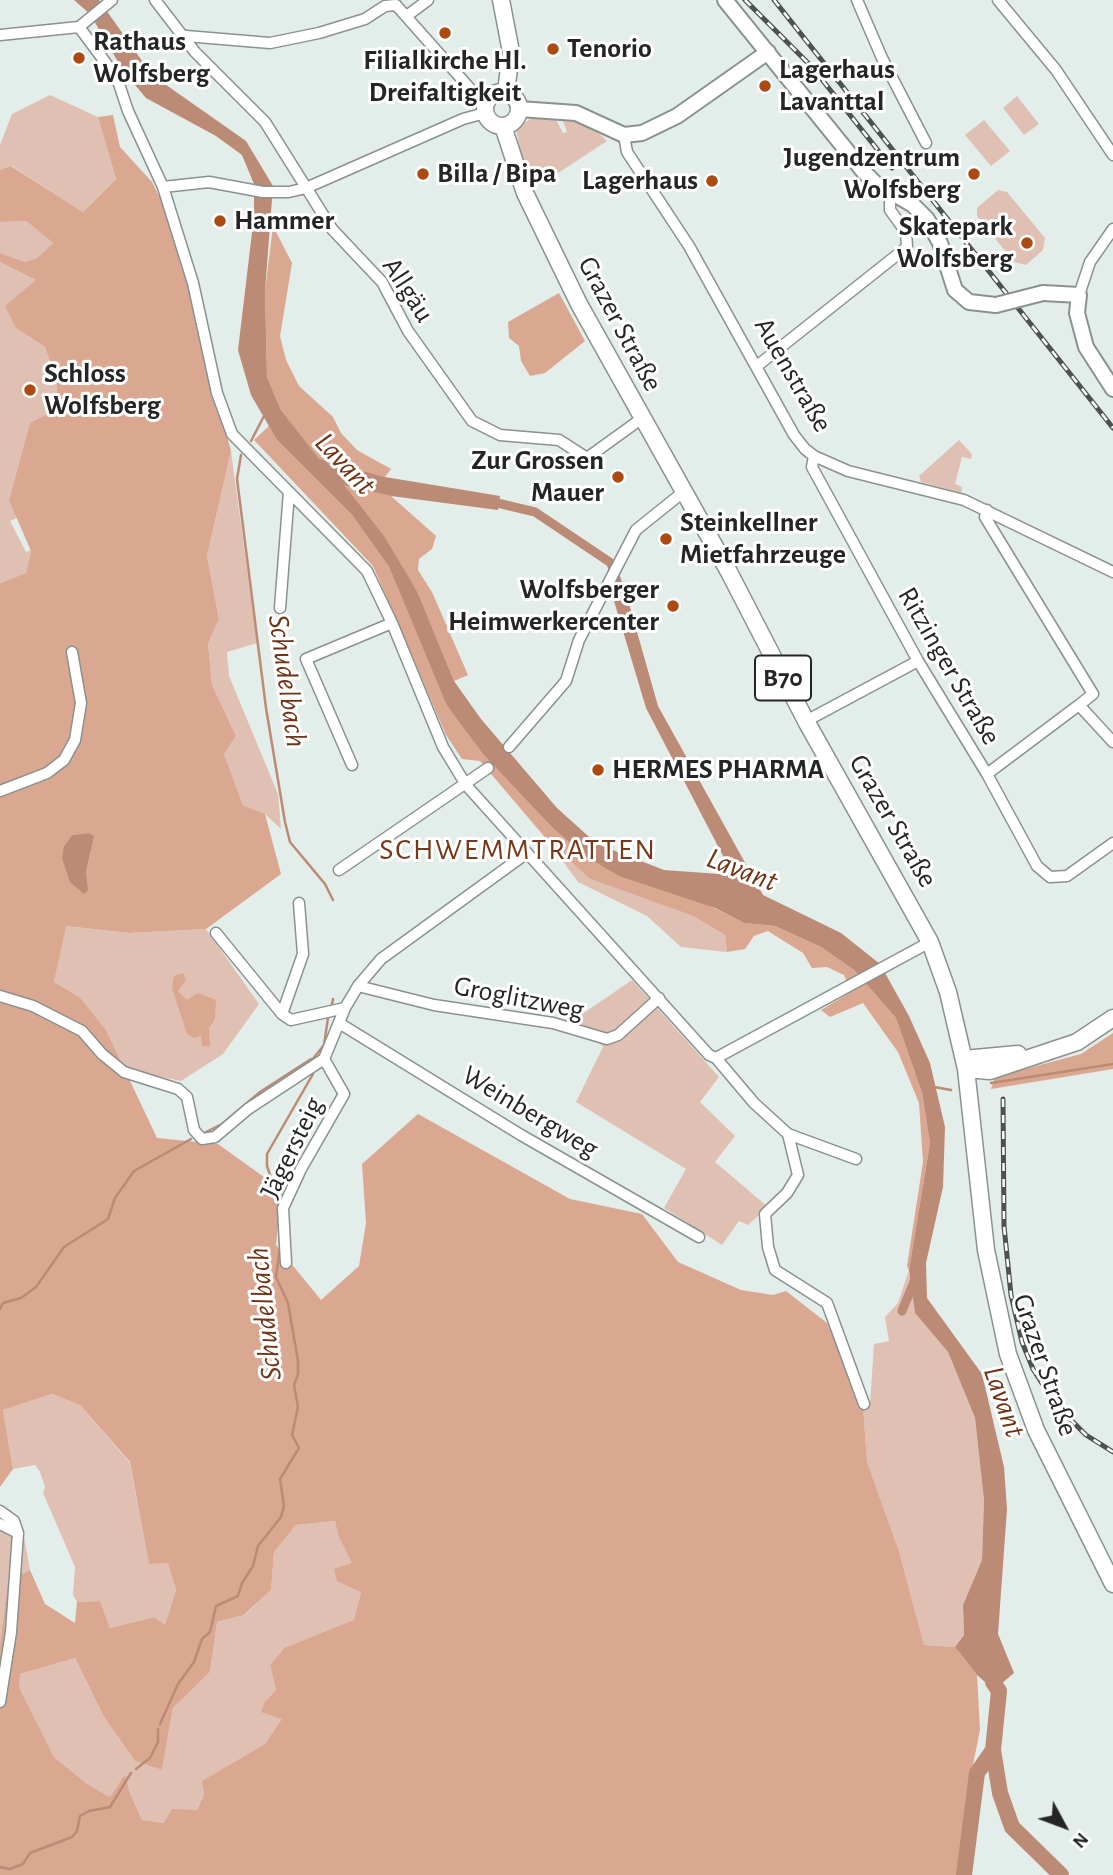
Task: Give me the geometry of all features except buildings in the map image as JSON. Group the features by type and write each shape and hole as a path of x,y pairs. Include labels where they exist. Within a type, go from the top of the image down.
{"main road":[{"path":"501,0 511,52 506,92"},
{"path":"506,92 516,98 519,109 514,121 503,126 491,123 485,107 495,93 506,92"},
{"name":"Grazer Straße","path":"503,126 525,193 542,233 641,419 729,572 806,721 930,942 948,992 965,1064 993,1293 1008,1354 1045,1449 1113,1584"},
{"path":"965,1064 990,1071 1077,1042 1113,1018"},
{"path":"965,1064 1048,1052"},
{"path":"973,1138 979,1086 990,1071"}],"street":[{"name":"Allgäu","path":"155,0 186,36 195,52 265,122 332,229 382,282 408,331 464,413 491,432 559,440 587,458 641,419"},
{"path":"408,15 428,0"},
{"path":"725,0 864,172 913,205 933,227 951,283 961,297 978,305 996,305 1043,293 1079,295"},
{"path":"857,0 881,58 926,144"},
{"path":"998,0 1056,70 1113,155"},
{"path":"0,35 79,27 110,2"},
{"path":"163,187 209,182 263,192 289,192 306,188 485,107 412,24 408,15 396,5 383,3 365,19 270,43 186,36"},
{"path":"79,27 117,78 148,158 163,187 193,283 225,419 242,446 367,571 393,622 443,747 466,785 754,1103 788,1134 856,1159"},
{"path":"519,109 576,113 624,135 642,133 677,116 768,52"},
{"name":"Auenstraße","path":"624,135 627,152 690,246 794,435 814,456 848,471 964,500 1113,572"},
{"path":"757,366 903,252 909,239 890,210 890,192"},
{"path":"1113,229 1090,262 1079,295 1077,313 1086,347 1113,389"},
{"name":"Ritzinger Straße","path":"814,456 812,467 918,661 987,774 1037,866 1050,877 1067,876 1113,843"},
{"path":"280,607 289,492"},
{"path":"509,747 566,681 576,647 636,530 682,493"},
{"path":"987,510 985,517 1093,694 987,774"},
{"path":"352,765 306,659 393,622"},
{"path":"0,791 47,773 64,760 75,740 81,703 72,652"},
{"path":"806,721 918,661"},
{"path":"1079,705 1113,742"},
{"path":"339,870 488,768"},
{"path":"0,996 33,1006 82,1031 102,1054 124,1072 178,1088 187,1097 194,1130 202,1139 215,1137 248,1109 324,1059 345,1008 358,986 381,959 527,853"},
{"path":"282,1014 303,954 299,903"},
{"path":"216,933 282,1014 291,1020 345,1008"},
{"path":"716,1058 930,942"},
{"name":"Groglitzweg","path":"358,986 434,1005 553,1023 607,1039 618,1035 659,998"},
{"name":"Weinbergweg","path":"339,1023 521,1135 699,1237"},
{"name":"Jägersteig","path":"286,1263 284,1208 301,1168 344,1094 324,1059"},
{"path":"788,1134 799,1175 787,1193 765,1214 768,1247 775,1270 827,1303 864,1404"},
{"path":"0,1511 14,1521 18,1533 11,1632 0,1702"},
{"path":"0,1524 18,1533"}],"shaded area":[{"path":"50,95 98,117 116,179 83,212 12,166 0,170 0,145 12,114"},
{"path":"1017,96 1039,124 1024,135 1003,108"},
{"path":"113,115 120,147 152,182 170,218 192,288 209,370 231,451 207,556 219,619 208,644 212,685 236,736 224,754 243,805 265,814 281,874 206,929 129,933 66,926 54,982 80,998 106,1030 157,1138 218,1144 282,1190 276,1245 321,1300 359,1266 366,1223 362,1164 418,1114 570,1199 642,1214 678,1262 741,1290 773,1295 786,1291 827,1323 863,1405 867,1462 899,1551 924,1645 955,1647 977,1675 980,1730 966,1799 958,1875 0,1875 0,1644 8,1581 30,1570 45,1604 75,1623 77,1602 100,1601 110,1628 154,1617 165,1625 176,1590 168,1563 149,1564 130,1462 80,1405 52,1394 3,1410 13,1469 0,1487 0,583 26,573 31,551 9,500 30,423 58,409 56,379 45,347 16,328 5,306 36,280 0,262 0,253 25,262 37,258 53,243 26,221 0,222 0,170 11,166 83,212 116,179 98,117","holes":["88,833 91,851 86,873 64,846 72,835","335,1521 338,1535 352,1563 334,1569 337,1581 361,1592 354,1620 284,1648 270,1665 276,1690 264,1703 261,1712 282,1719 265,1744 202,1781 204,1794 197,1810 172,1809 164,1823 142,1820 125,1774 110,1797 86,1783 54,1757 19,1688 20,1674 75,1658 104,1717 135,1761 162,1770 173,1708 210,1672 217,1622 244,1615 271,1590 274,1552 296,1525"]},
{"path":"532,118 555,118 563,133 567,132 562,118 576,120 593,128 607,141 555,175 552,168 525,176 516,128"},
{"path":"984,120 1010,151 991,166 965,135"},
{"path":"998,190 1007,192 1045,238 1043,250 1026,265 1014,262 977,216 977,208"},
{"path":"26,221 53,243 37,258 25,262 0,253 0,222"},
{"path":"273,226 292,263 280,336 286,360 299,386 333,417 341,433 357,450 391,469 385,477 319,460 281,410 267,377 265,291"},
{"path":"0,262 36,280 16,328 45,347 56,379 58,410 30,424 9,500 19,517 10,521 26,552 31,550 26,573 0,583"},
{"path":"559,293 585,341 545,373 530,376 521,361 519,346 509,338 508,322"},
{"path":"269,426 277,440 352,515 389,567 446,704 552,827 744,923 775,926 821,947 854,970 896,1018 922,1093 930,1143 909,1270 907,1266 923,1162 919,1103 898,1052 863,1003 830,1017 821,1010 851,992 844,975 827,967 812,968 803,953 768,931 754,936 745,949 727,952 725,935 693,916 590,879 549,842 480,761 462,759 446,735 373,566 254,440"},
{"path":"959,440 972,454 971,459 962,457 955,484 962,487 961,493 921,482 919,476"},
{"path":"231,451 257,643 227,652 229,676 278,794 281,829 265,814 243,805 224,754 236,736 212,685 208,644 219,619 207,556"},
{"path":"343,484 391,496 436,536 432,549 419,559 418,570 432,592 468,675 454,681 418,593"},
{"path":"549,842 590,879 693,916 725,935 727,952 681,947 647,916 578,882"},
{"path":"65,926 129,933 206,929 259,1004 223,1054 181,1081 124,1069 106,1030 54,982"},
{"path":"183,973 186,980 178,991 187,1000 198,993 216,1000 215,1019 209,1028 210,1047 202,1046 201,1036 194,1038 187,1034 172,988 174,976"},
{"path":"632,980 719,1077 700,1102 735,1136 715,1162 768,1207 748,1225 739,1221 722,1245 664,1208 686,1169 576,1102 603,1047 575,1019"},
{"path":"1113,1033 1113,1069 991,1089 995,1077 1081,1054"},
{"path":"909,1270 915,1313 948,1352 975,1418 984,1500 982,1560 963,1605 964,1635 955,1647 924,1645 899,1551 867,1462 863,1405 870,1405 874,1344 889,1341 885,1317 898,1303"},
{"path":"52,1394 80,1405 130,1463 149,1564 168,1562 176,1590 165,1626 154,1617 110,1628 100,1601 77,1602 73,1595 75,1567 43,1493 45,1487 40,1472 35,1465 13,1469 3,1410"},
{"path":"0,1506 10,1510 22,1525 30,1570 8,1581 0,1644"},
{"path":"335,1521 338,1535 353,1563 361,1592 354,1621 284,1648 270,1665 276,1690 264,1703 261,1711 283,1719 265,1744 203,1781 204,1793 197,1810 164,1823 142,1820 125,1774 110,1797 86,1783 54,1757 18,1688 20,1674 75,1658 104,1717 135,1761 162,1770 173,1708 210,1672 217,1622 245,1615 271,1590 274,1552 296,1525"}],"water":[{"path":"74,0 99,0 152,75 246,141 273,186 265,291 267,377 281,410 319,459 385,477 500,496 498,510 391,496 344,485 384,536 418,593 454,681 481,719 557,808 597,844 664,870 733,875 646,708 611,591 624,586 658,706 763,895 841,933 880,964 909,1016 930,1063 945,1127 943,1187 926,1263 927,1298 982,1374 1004,1467 1007,1509 998,1634 1014,1673 994,1690 977,1675 955,1647 964,1635 963,1605 982,1560 984,1500 975,1418 948,1352 915,1313 909,1270 930,1143 922,1093 896,1018 854,970 821,947 775,926 744,923 715,908 619,876 587,857 552,827 484,755 446,704 389,567 352,515 277,440 251,395 238,350 254,216 254,184 242,155 216,136 146,98 124,72 90,14"},
{"path":"88,833 94,836 86,873 88,890 84,894 70,882 62,858 64,846 72,835"}],"waterway":[{"name":"Schudelbach","path":"251,441 264,416"},
{"name":"Schudelbach","path":"241,455 237,479 266,708 285,822 290,842 325,884 333,900"},
{"path":"489,501 535,512 611,563 622,597"},
{"name":"Schudelbach","path":"332,1004 333,999"},
{"name":"Schudelbach","path":"312,1060 324,1045 328,1018"},
{"path":"206,1132 222,1124 260,1092 311,1059"},
{"path":"991,1083 1113,1064"},
{"name":"Schudelbach","path":"160,1724 178,1684 194,1662 202,1639 210,1632 216,1606 238,1596 242,1583 253,1566 258,1546 281,1517 284,1506 280,1479 299,1448 292,1435 298,1407 294,1385 298,1374 298,1361 288,1303 276,1277 280,1248 278,1199 267,1166 267,1154 313,1074"},
{"path":"934,1087 951,1090"},
{"path":"0,1309 3,1303 21,1298 36,1287 64,1247 108,1219 115,1198 134,1171 191,1139"},
{"path":"902,1311 916,1277"},
{"name":"Lavant","path":"964,1875 977,1773 993,1750 999,1691 993,1682 992,1668"},
{"name":"Schudelbach","path":"136,1769 150,1758 158,1742 158,1729"},
{"path":"993,1750 1000,1793 1012,1827 1061,1875"},
{"name":"Schudelbach","path":"0,1867 10,1869 23,1864 30,1853 72,1837 77,1831 80,1816 89,1811 110,1807 131,1773"}],"railway":[{"path":"745,0 812,67 892,168"},
{"path":"774,0 1113,428"},
{"path":"1003,1099 1004,1226 1011,1295 1022,1342 1033,1369 1055,1404 1086,1435 1113,1452"}],"place":[{"name":"Filialkirche Hl. Dreifaltigkeit","path":"445,33"},
{"name":"Tenorio","path":"553,49"},
{"name":"Rathaus Wolfsberg","path":"79,58"},
{"name":"Lagerhaus Lavanttal","path":"765,86"},
{"name":"Billa / Bipa","path":"423,174"},
{"name":"Jugendzentrum Wolfsberg","path":"974,174"},
{"name":"Lagerhaus","path":"712,181"},
{"name":"Hammer","path":"220,221"},
{"name":"Skatepark Wolfsberg","path":"1027,243"},
{"name":"Schloss Wolfsberg","path":"30,390"},
{"name":"Zur Grossen Mauer","path":"618,477"},
{"name":"Steinkellner Mietfahrzeuge","path":"666,539"},
{"name":"Wolfsberger Heimwerkercenter","path":"673,606"},
{"name":"HERMES PHARMA","path":"598,770"}],"district":[{"name":"SCHWEMMTRATTEN","path":"518,850"}]}
